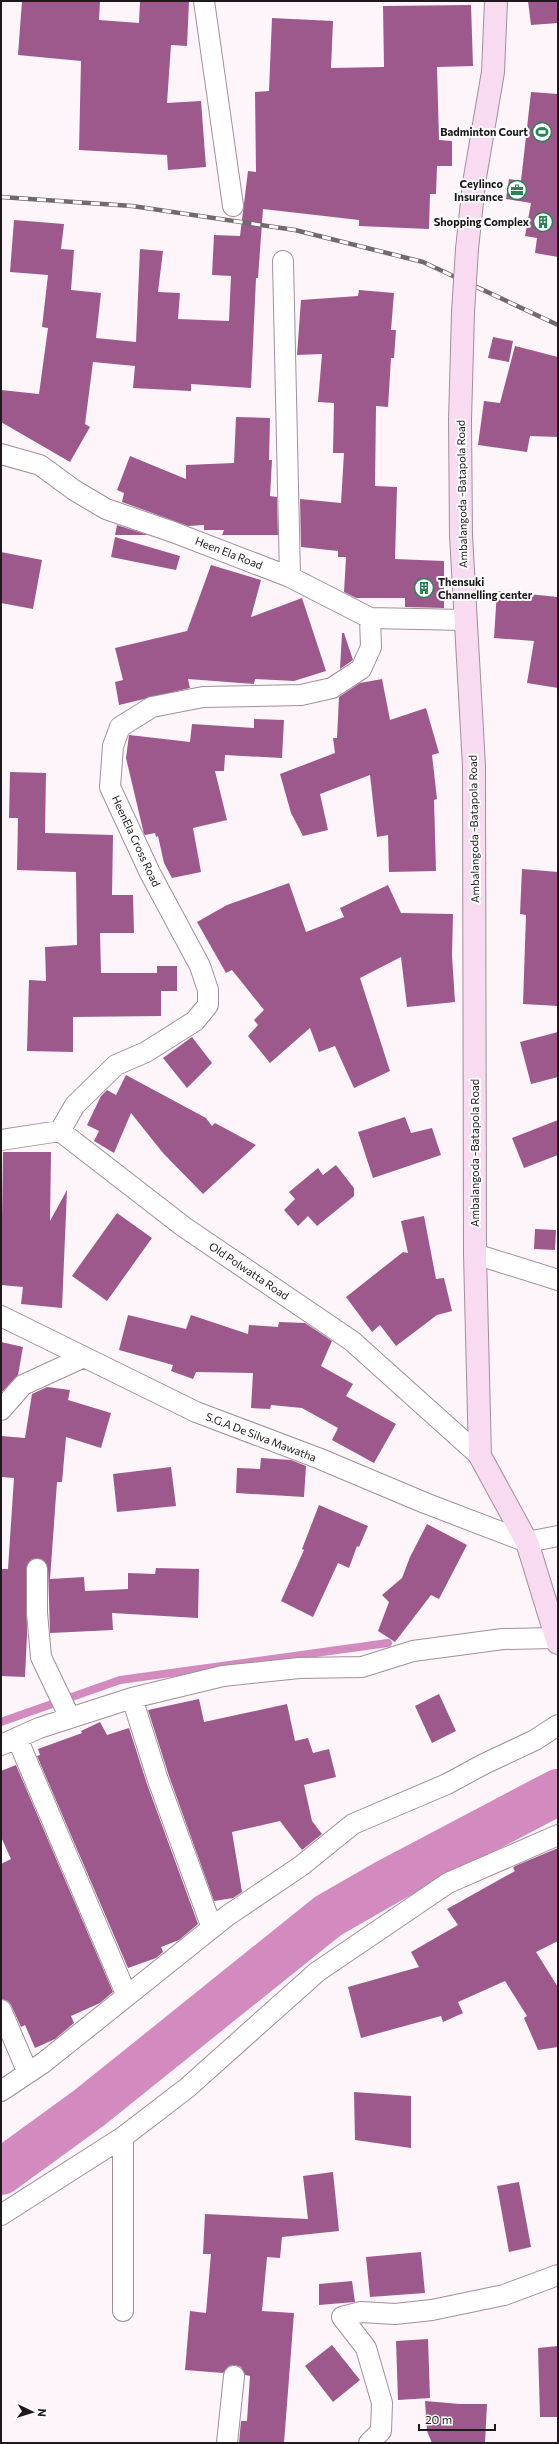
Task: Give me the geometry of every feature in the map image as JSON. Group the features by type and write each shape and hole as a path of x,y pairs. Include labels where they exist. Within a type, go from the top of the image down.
{"main road":[{"name":"Ambalangoda -Batapola Road","path":"496,1 493,72 474,183 467,249 463,313 460,428 461,534 474,766 475,1254 480,1456 527,1542 556,1640"}],"street":[{"path":"204,1 233,206"},
{"path":"283,261 290,577"},
{"name":"Heen Ela Road","path":"1,454 40,465 74,490 106,509 173,532 290,577 370,618 465,620"},
{"name":"HeenEla Cross Road","path":"60,1131 75,1105 116,1065 146,1052 195,1021 208,1005 208,990 200,966 154,880 110,787 113,746 120,727 152,707 203,696 301,695 332,688 361,669 371,647 370,618"},
{"path":"1,1140 60,1131"},
{"name":"Old Polwatta Road","path":"60,1131 184,1227 352,1341 480,1456"},
{"path":"475,1254 558,1280"},
{"name":"S.G.A De Silva Mawatha","path":"1,1316 196,1412 527,1542"},
{"path":"1,1410 23,1385 84,1357"},
{"path":"527,1542 558,1536"},
{"path":"37,1569 37,1613 41,1657 70,1718"},
{"path":"127,1996 9,1742 70,1718 132,1698 223,1676 299,1668 362,1667 413,1651 503,1638 556,1640"},
{"path":"132,1698 158,1780 212,1928"},
{"path":"1,2091 43,2063 212,1928 301,1866 353,1824 447,1784 484,1764 535,1740 558,1725"},
{"path":"1,2215 123,2137 187,2088 317,1972 448,1883 558,1835"},
{"path":"1,2010 28,2073"},
{"path":"123,2137 123,2311"},
{"path":"369,2443 381,2431 382,2403 366,2348 342,2317 361,2312 395,2314 432,2310 504,2295 558,2275"},
{"path":"227,2443 234,2376"}],"building":[{"path":"22,1 100,1 99,20 139,23 140,1 189,1 187,46 171,45 167,103 201,101 206,167 168,170 167,155 79,150 81,61 18,55"},
{"path":"528,1 558,1 558,23 531,25"},
{"path":"471,5 473,66 437,67 439,140 452,141 452,166 437,166 436,194 430,194 429,229 359,226 359,220 263,209 258,278 256,278 251,388 191,384 191,391 133,388 135,366 93,362 85,424 90,427 70,462 1,422 1,390 39,394 48,328 42,327 48,275 10,272 14,220 64,224 61,249 74,250 71,290 101,293 96,338 136,342 140,249 163,251 158,292 180,293 178,319 229,321 231,276 212,275 214,235 240,236 248,171 256,172 255,92 269,91 272,18 333,21 331,68 384,67 383,6"},
{"path":"531,92 558,94 558,257 535,253 537,238 525,236 531,203 506,199 509,179 521,181"},
{"path":"359,290 394,293 391,330 396,330 394,358 391,358 388,407 376,406 375,486 397,487 395,559 444,561 444,608 405,607 405,598 356,598 344,592 346,557 338,557 338,551 301,547 300,499 341,503 344,453 333,453 334,403 318,402 322,354 297,355 301,300 358,296"},
{"path":"493,337 513,341 509,362 488,358"},
{"path":"515,346 558,357 558,437 530,436 527,452 478,445 484,401 500,403"},
{"path":"236,417 270,418 269,460 272,460 270,496 277,497 278,535 222,535 224,530 204,530 204,525 188,526 122,502 124,493 117,490 130,456 186,479 186,465 234,463"},
{"path":"117,525 148,535 115,535"},
{"path":"115,537 180,556 176,570 111,557"},
{"path":"1,552 42,560 33,609 1,603"},
{"path":"211,565 261,580 251,617 302,598 326,671 294,681 255,679 254,684 188,679 190,688 119,705 115,682 123,680 115,648 187,631"},
{"path":"497,591 558,597 558,688 527,683 534,641 494,638"},
{"path":"342,633 344,633 353,660 340,669"},
{"path":"382,679 390,720 426,708 439,753 432,755 437,799 434,800 436,871 389,872 388,835 377,837 370,775 320,794 328,830 303,836 291,813 280,774 335,753 333,738 337,738 339,697 360,683"},
{"path":"254,719 284,720 282,758 225,755 224,771 215,771 227,820 193,828 201,872 172,878 164,863 158,836 156,837 155,833 144,834 126,758 129,735 190,742 192,724 254,728"},
{"path":"10,772 46,773 45,833 113,835 112,895 133,895 134,933 100,933 101,973 157,973 157,966 177,966 177,991 161,991 161,1016 73,1017 73,1052 27,1051 29,980 46,981 45,947 77,945 76,872 17,870 18,818 9,818"},
{"path":"522,869 558,872 558,1006 523,1004 526,915 520,914"},
{"path":"289,883 306,932 344,917 340,908 388,885 401,913 453,914 452,956 455,1002 407,1007 401,957 360,978 390,1071 354,1088 335,1046 319,1052 310,1028 270,1063 248,1036 258,1025 254,1020 264,1010 232,970 226,973 197,922 227,905"},
{"path":"558,1032 558,1077 531,1084 520,1042"},
{"path":"192,1037 212,1063 187,1088 163,1058"},
{"path":"126,1075 206,1118 212,1126 215,1123 256,1145 203,1194 163,1153 131,1113 114,1153 94,1141 99,1131 87,1125 101,1096 107,1090 116,1095"},
{"path":"405,1117 411,1133 432,1128 441,1155 373,1178 358,1132"},
{"path":"558,1120 558,1155 524,1168 512,1138"},
{"path":"3,1152 51,1152 50,1221 67,1190 62,1308 21,1304 23,1287 1,1285"},
{"path":"336,1165 354,1188 354,1196 317,1226 308,1216 298,1226 284,1210 295,1199 289,1192 318,1168 323,1175"},
{"path":"117,1213 152,1238 107,1301 72,1276"},
{"path":"424,1216 436,1279 444,1278 452,1311 437,1315 396,1346 380,1325 372,1332 346,1297 403,1252 408,1253 401,1221"},
{"path":"535,1229 556,1230 555,1250 534,1249"},
{"path":"128,1315 186,1329 191,1315 248,1334 249,1325 278,1327 279,1322 305,1323 332,1341 321,1366 353,1384 346,1396 396,1424 374,1463 332,1440 338,1428 302,1408 271,1405 270,1409 251,1408 253,1373 196,1372 193,1379 171,1371 173,1365 119,1350"},
{"path":"1,1342 23,1347 18,1375 1,1393"},
{"path":"47,1387 70,1390 68,1400 111,1413 101,1448 66,1437 62,1482 57,1482 50,1579 84,1577 85,1591 128,1589 128,1573 155,1574 156,1568 199,1569 198,1618 112,1613 113,1630 50,1633 48,1569 42,1559 32,1559 26,1569 27,1634 25,1677 1,1676 1,1569 8,1569 14,1478 1,1477 1,1436 25,1438 32,1394"},
{"path":"261,1458 291,1460 306,1466 304,1497 236,1493 237,1468 260,1469"},
{"path":"171,1467 176,1506 117,1512 113,1474"},
{"path":"319,1505 368,1526 359,1547 357,1546 349,1568 338,1563 313,1617 281,1601 304,1550 302,1549"},
{"path":"427,1524 467,1545 439,1599 431,1595 395,1642 378,1631 389,1602 382,1595 402,1578 410,1557"},
{"path":"439,1694 456,1731 432,1743 415,1706"},
{"path":"199,1699 204,1722 287,1704 295,1741 308,1738 313,1753 329,1749 336,1777 304,1785 312,1821 322,1834 302,1850 280,1821 232,1832 242,1892 233,1898 214,1901 169,1776 148,1710"},
{"path":"100,1722 107,1735 129,1728 147,1784 198,1924 179,1940 161,1947 163,1952 156,1958 128,1968 37,1756 40,1755 38,1749 82,1733 81,1731"},
{"path":"16,1765 113,1992 100,2003 71,2016 74,2023 55,2039 35,2048 25,2025 21,2027 11,2005 8,2001 1,1999 1,1864 11,1859 1,1837 1,1771"},
{"path":"558,1848 558,1941 536,1952 558,1987 558,2047 538,2050 524,2018 527,2016 505,1981 458,2002 463,2013 443,2022 441,2016 361,2038 348,1987 419,1967 411,1952 458,1925 447,1909 515,1871 513,1868 515,1866"},
{"path":"354,2092 411,2096 411,2148 355,2140"},
{"path":"333,2172 339,2231 282,2237 280,2258 267,2257 262,2311 294,2313 284,2443 239,2443 241,2421 247,2421 250,2376 245,2375 241,2367 235,2365 229,2366 223,2373 185,2370 190,2311 206,2313 211,2254 203,2254 205,2214 308,2219 303,2176"},
{"path":"519,2182 531,2247 509,2252 497,2186"},
{"path":"421,2252 425,2293 370,2297 366,2257"},
{"path":"352,2281 355,2302 319,2305 319,2284"},
{"path":"428,2339 430,2398 398,2400 396,2341"},
{"path":"332,2345 360,2380 333,2402 305,2366"},
{"path":"558,2346 558,2417 540,2417 538,2348"},
{"path":"425,2401 460,2404 487,2404 485,2443 432,2443 427,2431"}],"waterway":[{"path":"1,1722 120,1680 388,1643"},
{"path":"1,2172 89,2108 328,1916 389,1881 558,1792"}],"railway":[{"path":"1,197 132,206 295,230 423,262 558,325"}],"place":[{"name":"Badminton Court","path":"542,132"},
{"name":"Ceylinco Insurance","path":"517,190"},
{"name":"Shopping Complex","path":"543,222"},
{"name":"Thensuki Channelling center","path":"424,588"}]}
